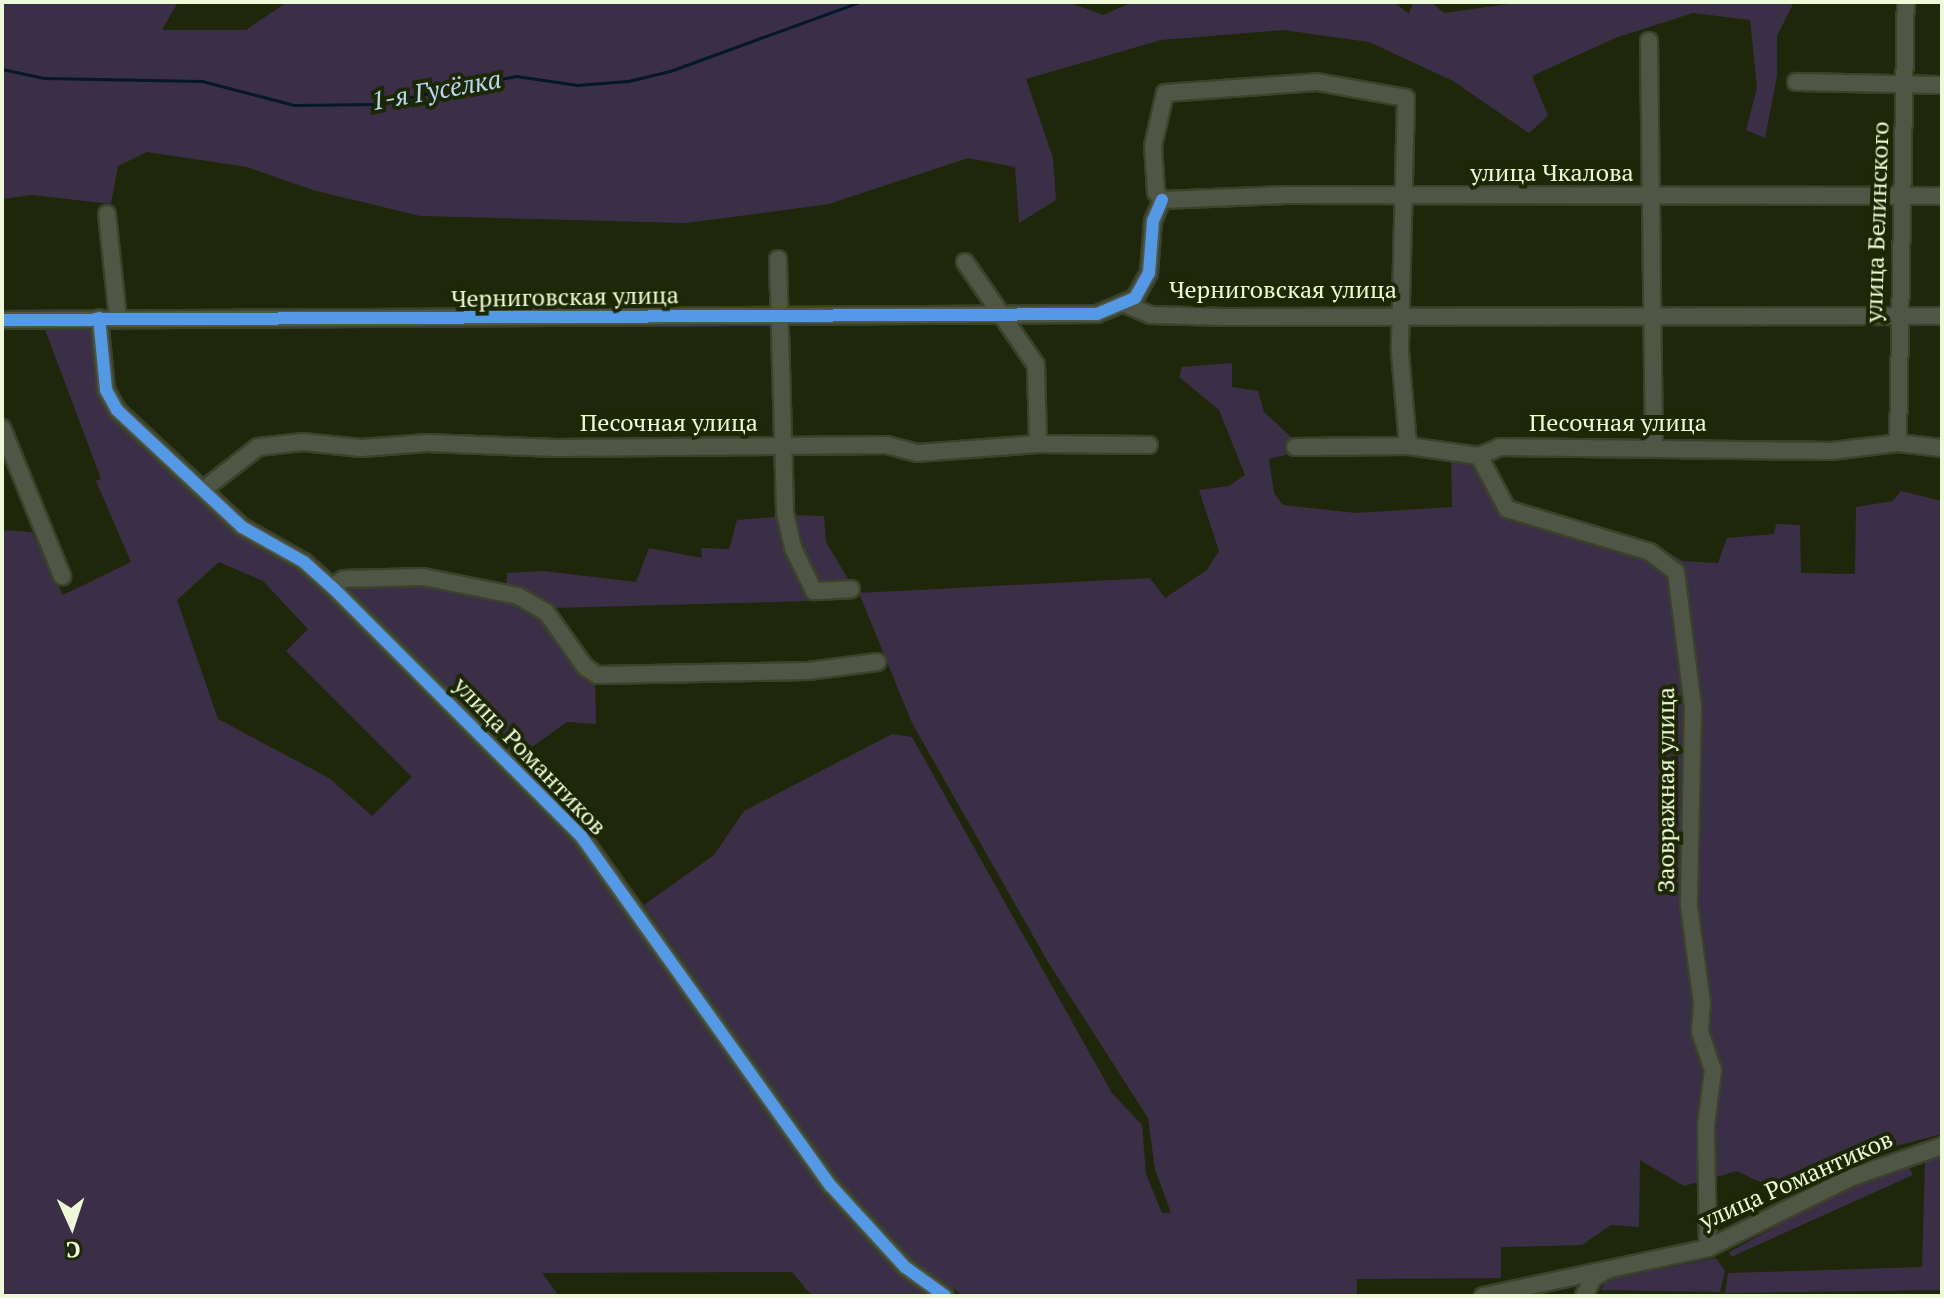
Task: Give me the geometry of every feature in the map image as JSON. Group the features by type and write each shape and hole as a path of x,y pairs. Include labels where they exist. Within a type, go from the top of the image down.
{"street":[{"name":"улица Белинского","path":"1898,443 1900,196 1906,86 1906,2"},
{"path":"1649,41 1654,196 1654,446"},
{"path":"1127,305 1149,273 1153,221 1162,200 1156,192 1153,146 1165,93 1317,82 1406,98 1401,313 1408,446"},
{"path":"1796,82 1942,85"},
{"name":"улица Чкалова","path":"1162,200 1942,196"},
{"path":"107,214 118,318"},
{"path":"778,259 785,513 793,548 814,591 851,589"},
{"path":"965,262 1007,318 1036,365 1038,444"},
{"name":"Черниговская улица","path":"2,320 1007,318 1097,314 1127,305 1151,315 1401,313 1652,319 1942,316"},
{"name":"улица Романтиков","path":"99,318 102,365 112,401 242,527 304,562 332,587 581,836 831,1186 905,1267 945,1296"},
{"path":"2,428 62,576"},
{"name":"Песочная улица","path":"203,490 258,447 303,442 361,448 427,443 887,445 917,453 1038,444 1149,445"},
{"name":"Песочная улица","path":"1295,447 1408,446 1479,456 1500,447 1654,446 1832,451 1898,443 1942,448"},
{"name":"Заовражная улица","path":"1479,456 1507,509 1650,552 1676,572 1693,707 1689,906 1702,1003 1700,1032 1713,1070 1706,1126 1708,1248"},
{"path":"332,587 344,579 423,577 484,585 546,612 585,667 597,675 808,671 877,662"},
{"name":"улица Романтиков","path":"1483,1296 1708,1248 1852,1177 1942,1146"},
{"path":"1584,1296 1593,1278 1608,1269"}],"shaded area":[{"path":"2,2 178,2 162,30 246,30 287,2 1068,2 1103,15 1133,2 1394,2 1409,14 1413,2 1431,2 1444,13 1524,2 1794,2 1777,36 1777,76 1765,138 1746,130 1757,88 1750,20 1693,13 1615,38 1532,76 1548,116 1529,133 1453,81 1369,42 1283,30 1161,40 1026,79 1053,158 1056,200 1019,223 1015,167 968,158 829,204 686,223 420,216 313,190 247,167 147,152 118,166 111,204 32,195 2,199"},
{"path":"43,324 93,324 95,369 112,413 295,560 576,838 897,1269 927,1296 812,1296 792,1272 542,1273 559,1296 2,1296 2,530 32,532 63,595 131,562 96,481 101,479","holes":["219,562 263,581 308,629 286,651 412,777 372,816 329,778 218,719 177,600"]},
{"path":"1232,363 1232,387 1258,391 1264,412 1305,450 1269,459 1274,493 1283,505 1356,513 1452,507 1451,456 1473,461 1502,510 1539,529 1551,518 1657,546 1683,561 1718,563 1727,538 1774,534 1776,524 1800,525 1801,573 1855,574 1856,507 1893,501 1901,491 1942,501 1942,1134 1881,1150 1790,1197 1737,1171 1684,1186 1640,1160 1639,1227 1611,1225 1582,1245 1501,1247 1501,1278 1357,1279 1357,1296 964,1296 904,1255 836,1179 644,905 714,855 744,811 892,734 912,737 1112,1093 1142,1125 1146,1174 1162,1213 1171,1213 1155,1169 1148,1118 1048,962 912,723 859,593 1150,578 1165,598 1207,570 1219,551 1199,490 1229,486 1245,475 1219,410 1179,377 1182,367"},
{"path":"779,506 792,515 824,516 826,542 848,579 848,600 551,608 595,677 596,724 567,722 515,759 349,592 350,587 424,579 506,596 507,573 543,571 636,582 649,548 702,558 701,548 729,549 737,520 774,517"},
{"path":"1942,1156 1942,1290 1725,1293 1728,1273 1922,1267 1925,1162"},
{"path":"1908,1165 1913,1175 1731,1257 1729,1252 1828,1198"},
{"path":"1716,1258 1725,1271 1720,1292 1600,1290 1608,1279"}],"waterway":[{"name":"1-я Гусёлка","path":"2,69 44,78 202,81 294,105 376,104 516,76 577,85 628,81 670,71 860,2"}],"cycle path":[{"path":"2,320 1097,314 1135,298 1149,273 1153,221 1162,200"},
{"path":"99,318 106,390 117,410 242,527 304,562 332,587 581,836 831,1186 905,1267 945,1296"}]}
